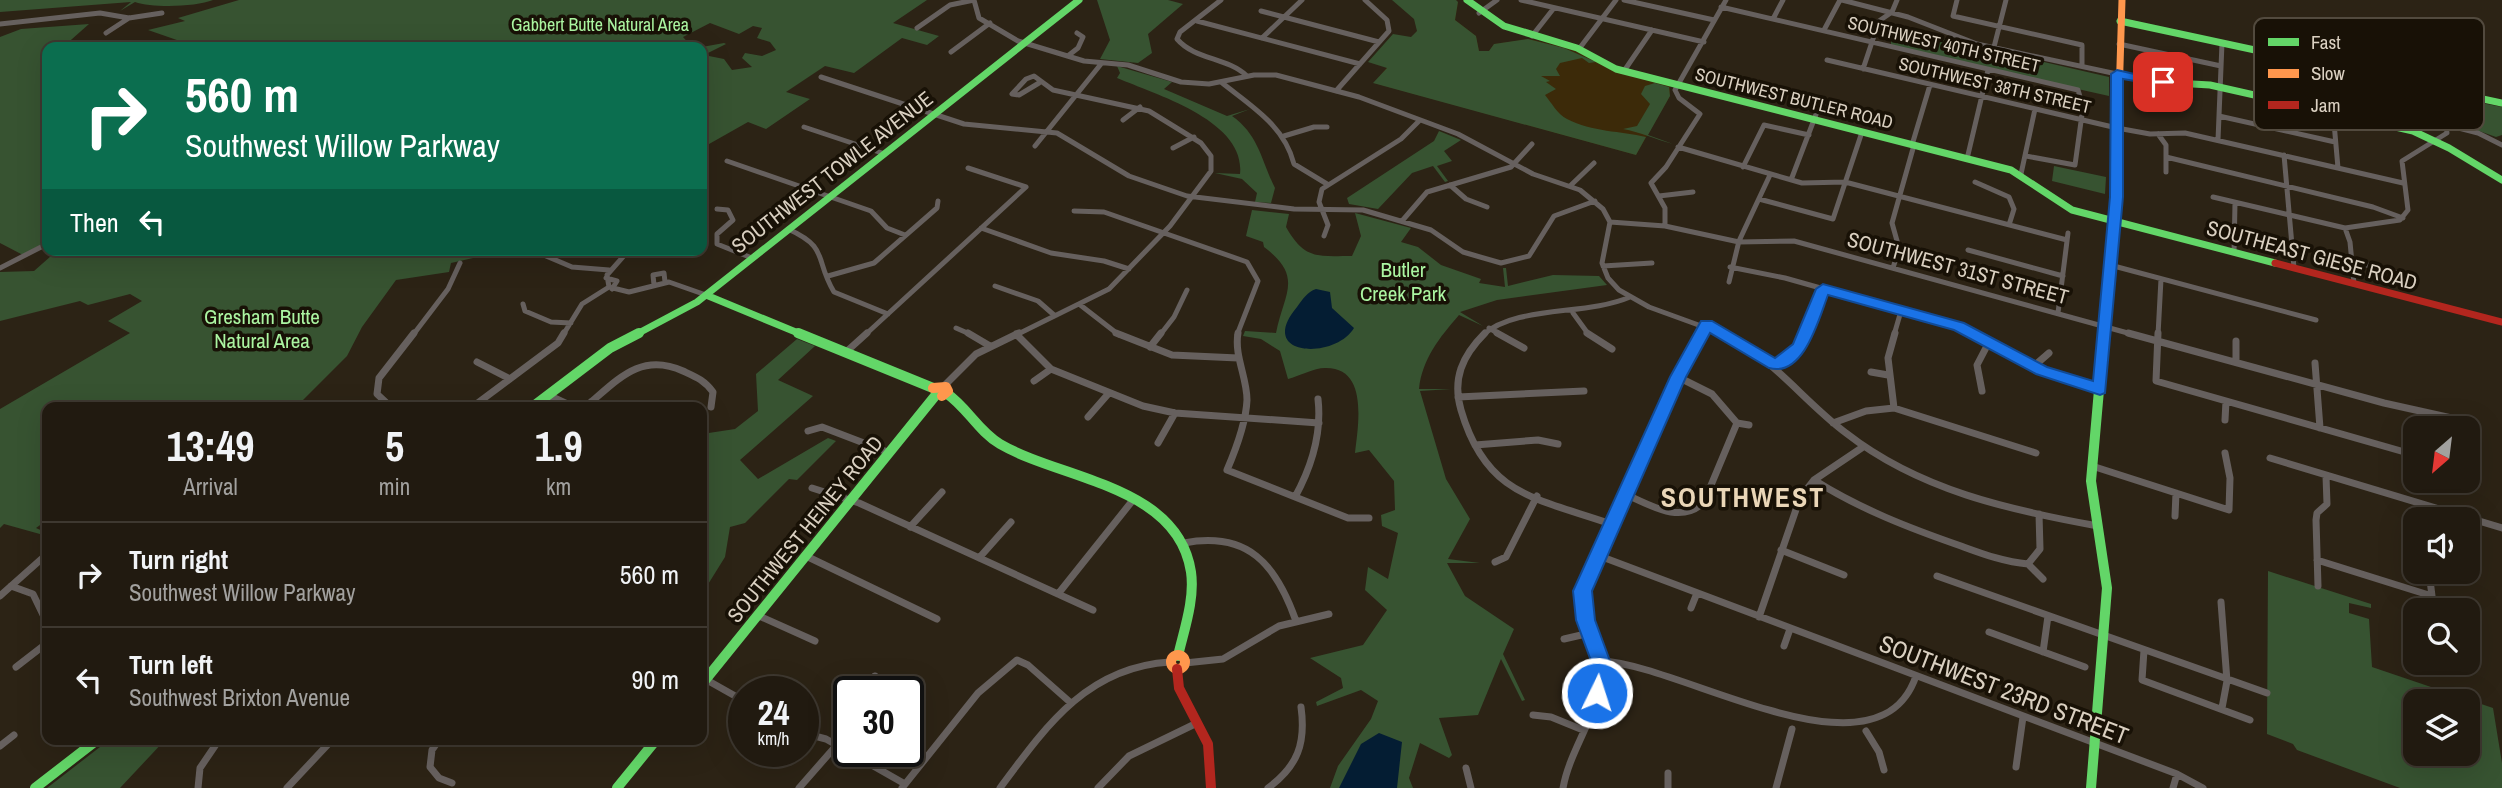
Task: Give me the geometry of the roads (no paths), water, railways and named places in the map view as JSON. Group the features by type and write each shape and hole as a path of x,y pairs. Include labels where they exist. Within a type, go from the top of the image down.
{"main road":[{"name":"SOUTHWEST TOWLE AVENUE","path":"539,402 610,348 678,314 706,295 1079,0"},
{"name":"SOUTHWEST BUTLER ROAD","path":"1467,0 1479,13 1532,36 1579,49 1624,71 2021,174 2059,205 2114,221"},
{"path":"2091,788 2106,579 2092,492 2092,467 2114,221 2117,74 2122,0"},
{"path":"2120,21 2254,50"},
{"path":"2117,74 2158,82 2220,87 2254,95"},
{"path":"2484,99 2502,103"},
{"path":"2404,130 2436,141 2502,180"},
{"name":"SOUTHEAST GIESE ROAD","path":"2114,221 2502,322"},
{"path":"706,295 846,352 934,392 945,389 968,407 982,428 1000,444 1133,500 1167,521 1184,543 1191,575 1177,663 1179,688 1209,751 1212,788"},
{"name":"SOUTHWEST HEINEY ROAD","path":"707,678 890,453 934,392"},
{"path":"35,788 91,745"},
{"path":"617,788 652,745"}],"street":[{"path":"918,29 950,5 974,0 979,18 1024,43 1101,64 1128,65 1186,83 1221,82 1247,76 1276,75 1336,91 1458,134 1513,164 1570,186 1595,201 1610,222 1608,239 1600,255 1614,285 1630,297 1707,325 1774,364 1833,423 1863,447 1922,478 2039,514 2098,526"},
{"path":"1221,0 1178,36 1181,46 1234,63 1247,76"},
{"path":"1262,38 1302,0"},
{"path":"1336,91 1389,31 1389,24 1365,0"},
{"path":"1479,13 1497,0"},
{"path":"1521,0 1703,42"},
{"path":"1579,49 1616,0"},
{"path":"1624,0 1714,20"},
{"path":"1659,7 1664,0"},
{"path":"1665,226 1667,216 1651,183 1670,161 1688,129 1699,120 1700,114 1675,94 1677,85 1726,0"},
{"path":"1773,19 1783,0"},
{"path":"1824,30 1841,0 1892,11"},
{"path":"1852,0 1892,11 1994,47 2117,74"},
{"path":"1863,69 1879,21 1892,11 1897,0"},
{"path":"1957,0 1953,16 2082,45 2082,66"},
{"path":"1994,47 2006,0"},
{"name":"SOUTHWEST 40TH STREET","path":"1721,7 2078,90 2084,102 2082,120"},
{"path":"1532,36 1554,8"},
{"path":"1261,11 1380,42"},
{"path":"0,24 100,13 129,18 162,13"},
{"path":"106,33 129,18"},
{"path":"1197,21 1360,64"},
{"path":"951,52 990,23"},
{"path":"1624,71 1652,30"},
{"path":"1069,55 1082,43 1083,37 1077,33"},
{"path":"2218,140 2222,43"},
{"path":"2119,44 2221,66"},
{"name":"SOUTHWEST 38TH STREET","path":"1827,60 2117,128 2158,134 2185,133 2403,183"},
{"path":"1035,146 1101,64"},
{"path":"1967,159 1988,70"},
{"path":"945,389 965,362 990,346 1110,289 1164,233 1210,175 1212,163 1207,149 1194,137 1140,107 1053,90 1039,83 1034,76 1012,94 1019,95 1039,83"},
{"path":"821,77 973,125 1047,131 1067,137 1129,176 1194,198 1280,208 1356,209 1438,233 1463,252 1496,262 1513,263 1525,259 1554,216 1595,201"},
{"path":"1221,82 1257,109 1284,136 1294,164 1327,184"},
{"path":"1894,268 1899,248 1892,223 1930,85"},
{"path":"1791,180 1809,135 1812,119 1820,104 1859,113"},
{"path":"1123,120 1140,107"},
{"path":"2021,174 2035,109"},
{"path":"2219,116 2254,124"},
{"path":"2026,156 2073,166 2082,120"},
{"path":"1324,236 1328,225 1318,197 1327,184 1401,139 1419,121"},
{"path":"1743,167 1764,125 1809,135"},
{"path":"804,127 885,154"},
{"path":"1284,136 1314,127 1327,127"},
{"path":"2281,130 2335,142"},
{"path":"2334,130 2338,168"},
{"path":"2213,197 2345,228 2382,224 2403,218 2408,210 2401,164 2404,158 2436,141 2447,133 2447,130"},
{"path":"2466,130 2502,145"},
{"path":"1759,199 1833,219 1862,132"},
{"path":"2158,134 2166,145 2166,172"},
{"path":"1173,148 1194,137"},
{"path":"1402,221 1427,192 1482,179 1525,156 1532,144"},
{"path":"1678,147 1770,175 1812,184 1844,181 2067,240"},
{"path":"2284,155 2286,205 2291,217 2294,268"},
{"path":"2166,157 2373,206 2403,218"},
{"path":"727,161 871,211 887,228 905,236"},
{"path":"1570,186 1594,163"},
{"path":"846,352 1026,187 968,167"},
{"path":"1729,282 1730,268 1739,242 1770,175"},
{"path":"1975,182 2009,197 2014,209 2009,225"},
{"path":"1450,186 1466,200 1488,207"},
{"path":"1659,196 1693,192"},
{"path":"828,276 869,266 936,208 938,201"},
{"path":"2234,253 2235,203"},
{"path":"717,209 728,210 733,216 731,222 716,237 717,244 752,258"},
{"path":"1074,211 1104,212 1247,262 1258,281 1238,332 1238,358 1248,393 1237,449 1227,470 1348,518 1369,518"},
{"name":"SOUTHWEST 31ST STREET","path":"1610,222 1665,226 1739,242 1784,240 2444,416"},
{"path":"981,228 1051,253 1104,261 1129,269"},
{"path":"2345,228 2354,284"},
{"path":"788,229 816,243 831,289 838,295 888,314"},
{"path":"2058,313 2068,233"},
{"path":"0,268 42,247"},
{"path":"1968,250 2063,276"},
{"path":"546,256 572,267 609,270"},
{"path":"611,288 606,278 609,270 623,256"},
{"path":"2352,261 2397,273"},
{"path":"386,402 377,394 379,378 448,289 460,263"},
{"path":"1603,266 1652,263"},
{"path":"2110,265 2316,320"},
{"path":"1730,268 1786,278 1959,327 2034,366 2100,389"},
{"path":"654,285 653,275 659,272 664,273 665,282"},
{"path":"2161,279 2156,381 2403,452"},
{"path":"479,402 558,343 582,303 611,288 629,292 665,282 680,284 706,295"},
{"path":"995,286 1038,301 1054,315"},
{"path":"1774,364 1790,357 1800,346 1823,289"},
{"path":"1150,347 1174,317 1186,290"},
{"path":"1611,524 1537,496 1490,472 1475,445 1456,384 1460,369 1489,328 1510,320 1610,306 1630,297"},
{"path":"523,304 525,311 547,321 571,323"},
{"path":"1079,304 1109,331 1150,347 1186,358 1238,358"},
{"path":"1894,408 1888,375 1889,349 1901,311"},
{"path":"1573,313 1587,333 1612,349"},
{"path":"1563,788 1566,768 1597,693 1601,661 1590,633 1582,598 1597,555 1678,377 1707,325"},
{"path":"957,328 981,338 990,346"},
{"path":"1489,328 1524,348"},
{"path":"1016,334 1051,369 1110,393 1175,413 1319,423"},
{"path":"2236,341 2236,362"},
{"path":"1982,391 1975,378 1979,355 1989,342"},
{"path":"2034,366 2049,353"},
{"path":"477,362 510,379"},
{"path":"591,402 631,370 645,364 666,363 705,381 713,392 711,407"},
{"path":"2315,363 2320,428"},
{"path":"1034,381 1051,369"},
{"path":"1871,372 1888,375"},
{"path":"1678,377 1712,394 1737,423 1749,425"},
{"path":"1458,397 1522,393 1566,395 1584,391"},
{"path":"1088,417 1110,393"},
{"path":"548,395 563,402"},
{"path":"1296,497 1310,470 1319,423 1318,399"},
{"path":"2225,420 2226,401"},
{"path":"1833,423 1866,411 1894,408 2036,453"},
{"path":"1158,443 1175,413"},
{"path":"1625,494 1688,514 1697,511 1704,502 1737,423"},
{"path":"808,431 822,427 890,453"},
{"path":"1475,445 1538,440 1558,444"},
{"path":"1759,617 1800,498 1814,480 1863,447"},
{"path":"2092,467 2229,510 2230,478 2225,453"},
{"path":"2270,458 2502,528"},
{"path":"2318,586 2316,520 2317,513 2327,503 2326,476"},
{"path":"1814,480 1841,496 1910,528 2005,561 2028,564 2039,558 2039,514"},
{"path":"812,488 851,500 1093,610"},
{"path":"910,527 942,492"},
{"path":"2175,516 2176,494"},
{"path":"1495,562 1506,556 1537,496"},
{"path":"1058,594 1133,500"},
{"path":"1688,514 1693,524"},
{"path":"979,558 1011,522"},
{"path":"1184,543 1218,538 1253,553 1279,578 1296,621"},
{"path":"1781,550 1844,575"},
{"name":"SOUTHWEST 23RD STREET","path":"1597,555 2177,774 2203,788"},
{"path":"806,556 937,619"},
{"path":"0,596 42,558"},
{"path":"2317,560 2432,596 2430,584"},
{"path":"2028,564 2043,579"},
{"path":"1937,576 2267,693"},
{"path":"11,586 29,591 40,599 42,606"},
{"path":"1691,608 1697,593"},
{"path":"2221,602 2220,627 2226,644 2222,708"},
{"path":"1000,788 1040,735 1071,704 1103,681 1134,666 1153,662 1223,659 1270,630 1329,614"},
{"path":"757,615 815,641"},
{"path":"2043,652 2048,616"},
{"path":"1784,646 1790,629"},
{"path":"1989,632 2085,667"},
{"path":"1564,639 1590,633"},
{"path":"16,667 42,647"},
{"path":"2144,650 2142,680 2250,720"},
{"path":"872,767 904,786 978,693 1017,660 1028,665 1071,704"},
{"path":"1601,661 1636,665 1796,730 1776,788"},
{"path":"1896,718 1909,703 1916,676"},
{"path":"707,683 728,693"},
{"path":"1268,788 1296,761 1303,748 1305,732 1301,706"},
{"path":"1533,715 1551,717 1583,730"},
{"path":"2016,767 2023,717"},
{"path":"1098,788 1125,759 1149,743 1197,723"},
{"path":"1856,733 1869,730 1884,769"},
{"path":"0,746 14,735"},
{"path":"195,787 200,768 216,745"},
{"path":"287,788 327,745"},
{"path":"436,745 432,750 430,767 439,778 452,783"},
{"path":"799,788 833,748"},
{"path":"1466,768 1471,788"},
{"path":"1668,773 1668,788"},
{"path":"2173,788 2177,774"}],"water":[{"path":"1316,289 1330,292 1332,308 1354,328 1331,345 1317,349 1303,348 1292,344 1286,336 1287,324 1303,299"},
{"path":"1379,733 1402,742 1397,788 1339,788 1361,744"}],"district":[{"name":"SOUTHWEST","path":"1743,497"}],"park label":[{"name":"Gabbert Butte Natural Area","path":"600,24"},
{"name":"Butler Creek Park","path":"1403,281"},
{"name":"Gresham Butte Natural Area","path":"262,328"}]}
